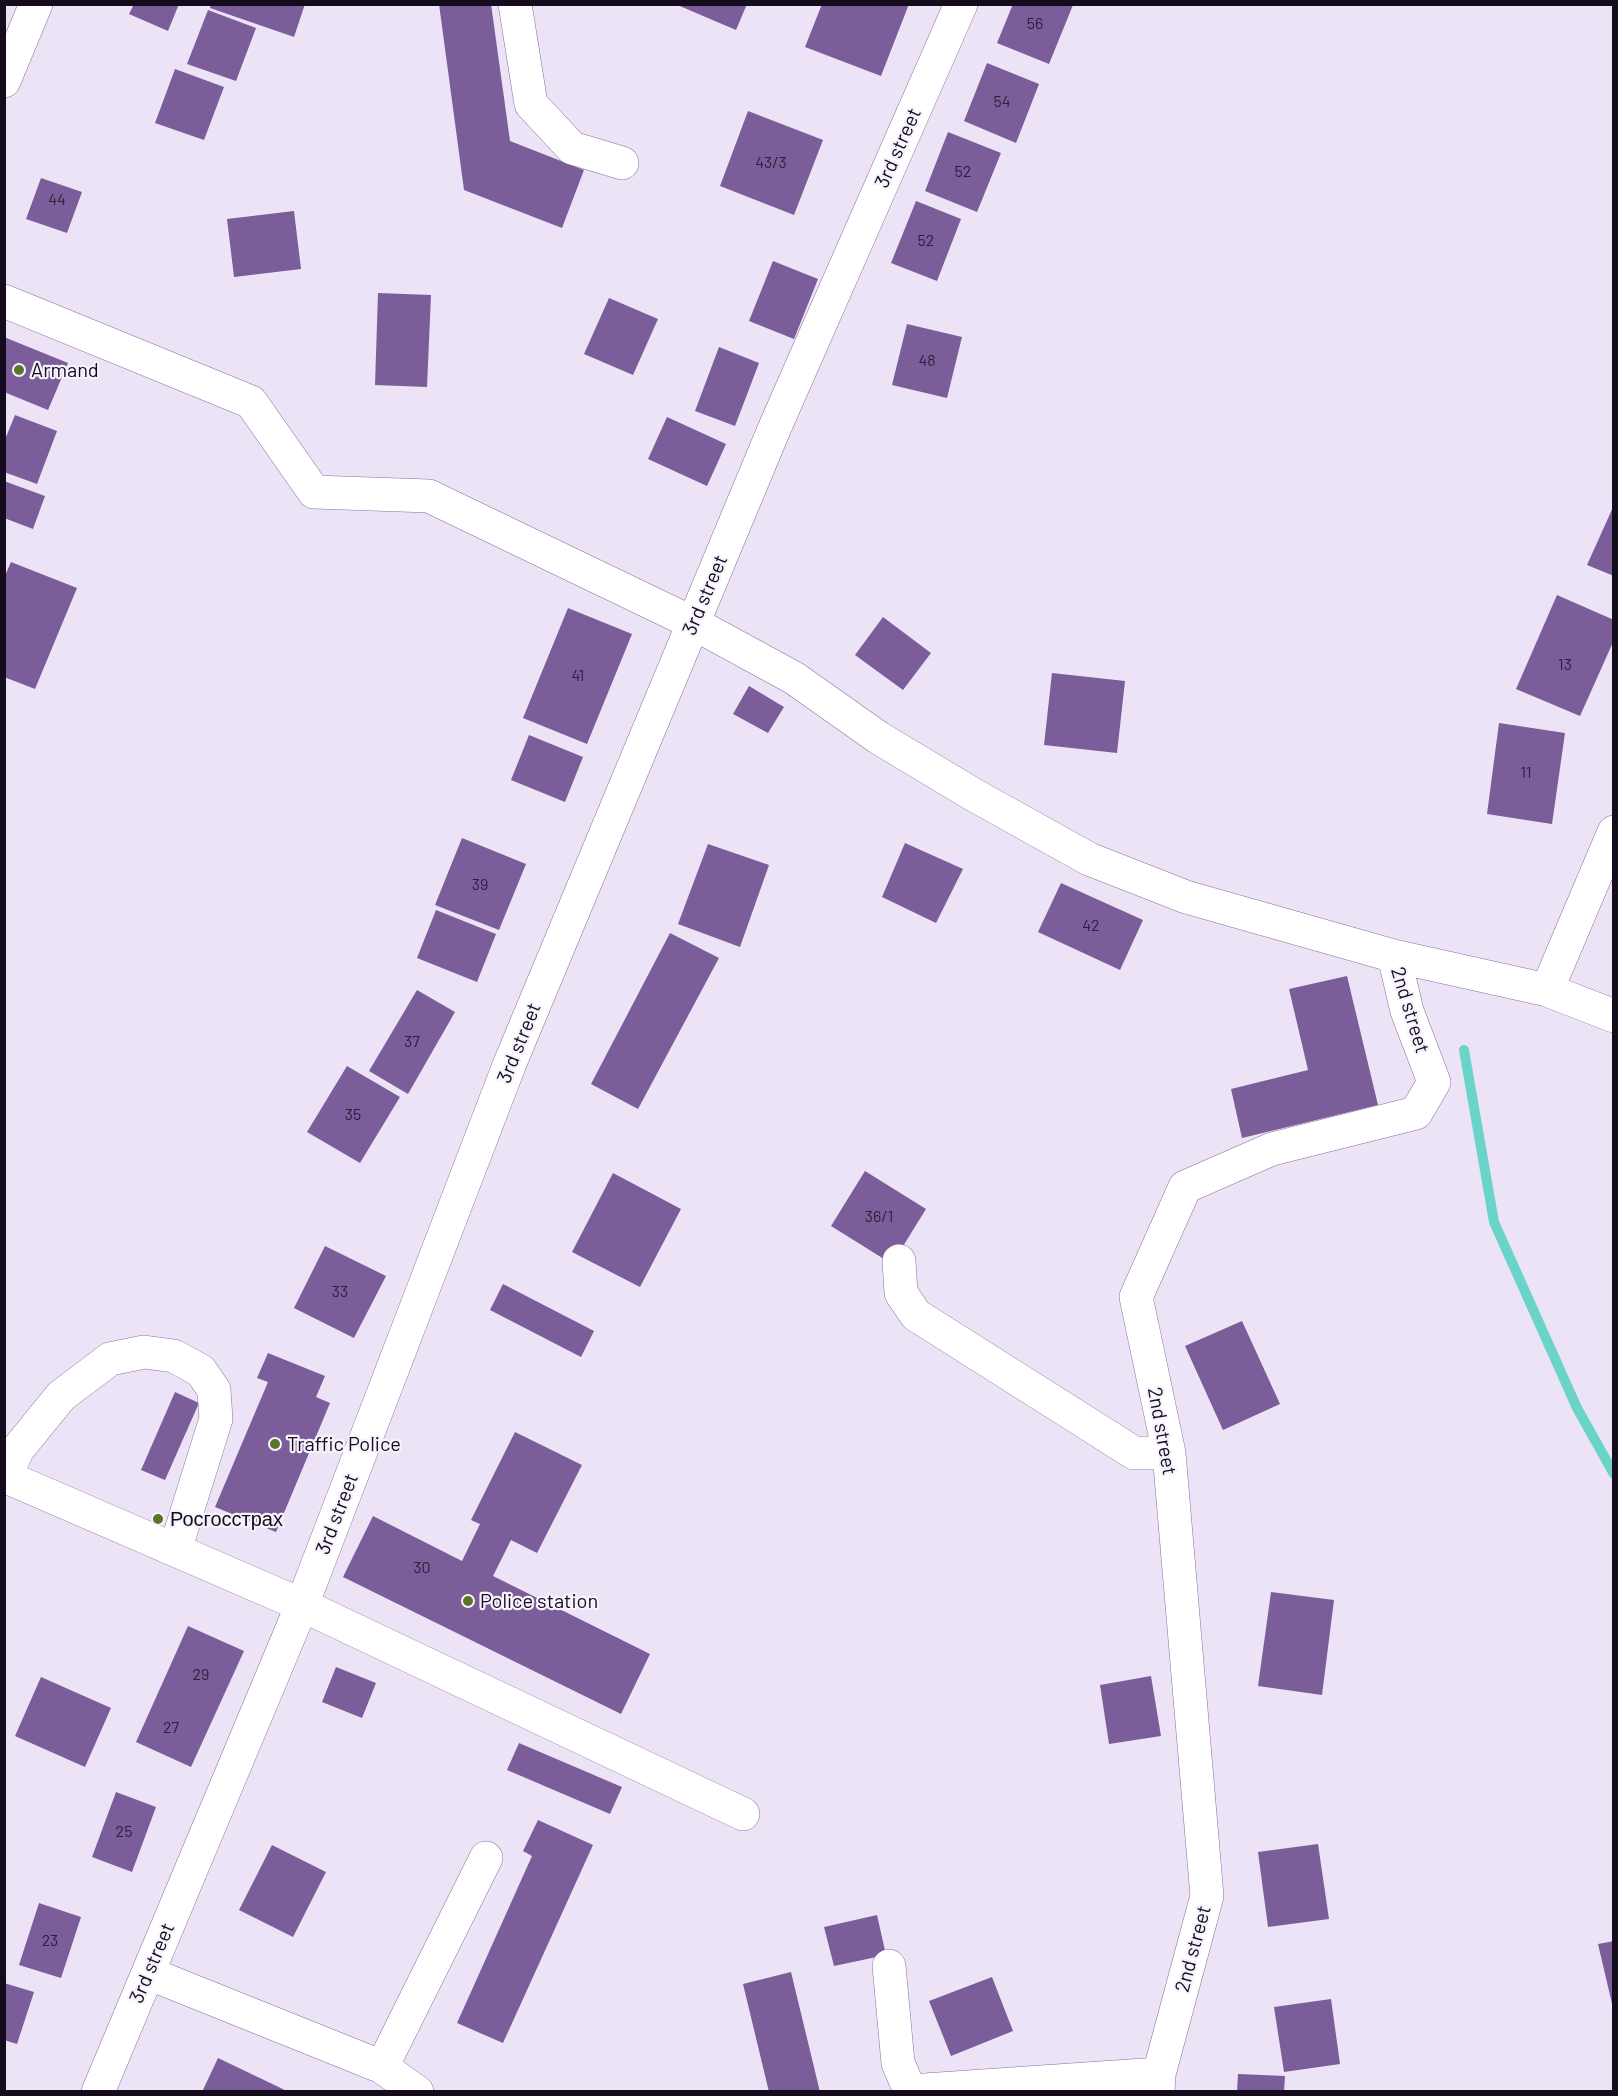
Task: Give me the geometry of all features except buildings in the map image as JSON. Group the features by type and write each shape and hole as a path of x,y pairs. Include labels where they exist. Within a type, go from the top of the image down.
{"street":[{"path":"4,81 36,4"},
{"path":"515,4 531,104 572,148 622,163"},
{"name":"3rd street","path":"98,2091 302,1605 510,1063 775,428 961,4"},
{"path":"4,301 251,402 314,492 429,496 693,623 794,678 879,738 974,795 1089,859 1186,897 1394,956 1547,990 1614,1016"},
{"path":"1547,990 1614,832"},
{"name":"2nd street","path":"1158,2083 1208,1896 1168,1454 1136,1297 1185,1187 1272,1149 1416,1113 1434,1082 1407,1011 1394,956"},
{"path":"900,1261 901,1293 916,1315 1134,1454 1168,1454"},
{"path":"175,1550 216,1419 214,1390 201,1371 174,1356 144,1352 110,1359 61,1396 18,1449 5,1476 175,1550 302,1605 743,1814"},
{"path":"382,2067 486,1858"},
{"path":"889,1966 898,2062 910,2091 1158,2083"},
{"path":"148,1974 382,2067 417,2091"}],"waterway":[{"path":"1464,1050 1494,1222 1577,1408 1614,1474"}],"place":[{"name":"Armand","path":"19,370"},
{"name":"Traffic Police","path":"275,1444"},
{"name":"Росгосстрах","path":"158,1519"},
{"name":"Police station","path":"468,1601"}]}
